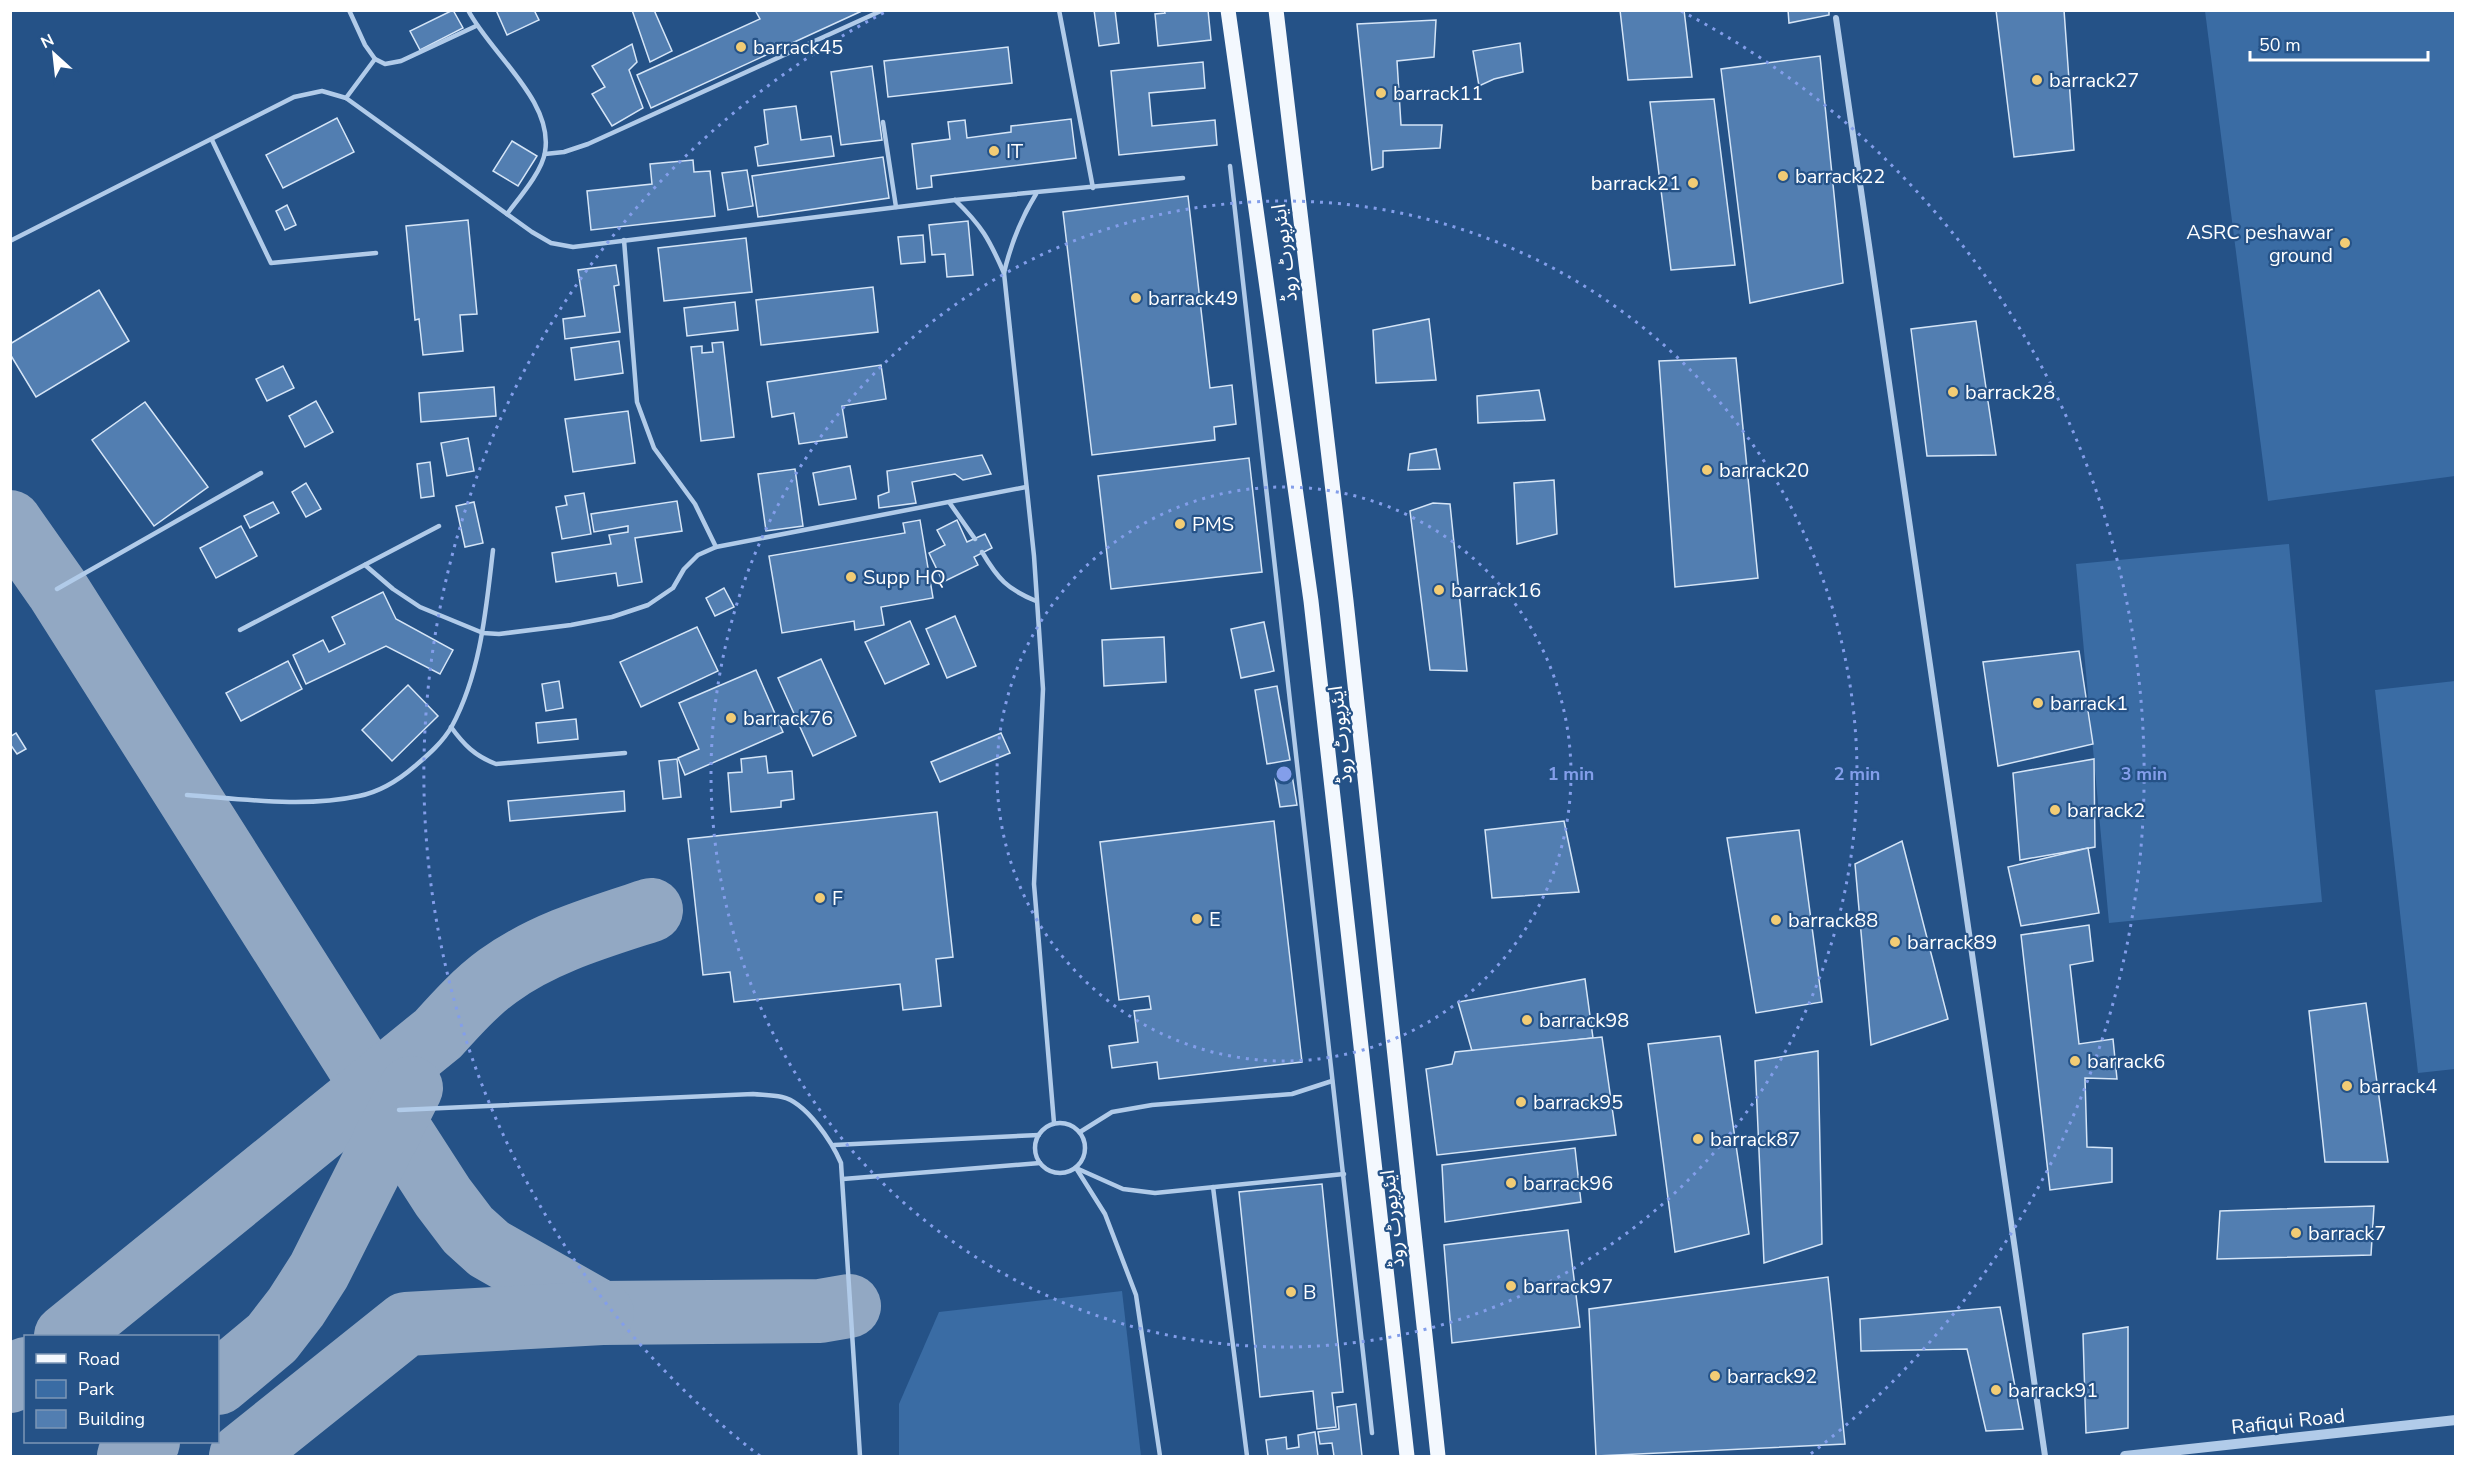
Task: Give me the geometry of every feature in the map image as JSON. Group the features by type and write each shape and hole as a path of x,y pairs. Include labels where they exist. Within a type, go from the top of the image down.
{"main road":[{"path":"1228,10 1311,601 1407,1456"},
{"name":"ایئرپورٹ روڈ","path":"1276,10 1348,613 1438,1456"}],"street":[{"path":"1836,18 2045,1456"},
{"name":"Rafiqui Road","path":"2125,1456 2202,1452 2456,1420"}],"lane":[{"path":"349,10 365,45 375,59 385,64 401,61 476,26"},
{"path":"468,10 476,26 532,99 543,120 545,154 528,186 507,214"},
{"path":"545,154 564,152 588,144 883,10"},
{"path":"1059,10 1093,188"},
{"path":"346,98 375,59"},
{"path":"10,241 294,97 322,92 346,98 551,243 573,246 955,200 1036,194 1183,178"},
{"path":"883,122 896,207"},
{"path":"212,140 271,263 376,253"},
{"path":"1230,166 1372,1433"},
{"path":"1004,273 1012,238 1036,194"},
{"path":"955,200 978,222 989,238 1004,273 1026,487 1043,689 1034,884 1054,1123"},
{"path":"624,240 637,402 654,448 695,504 716,547"},
{"path":"57,589 261,473"},
{"path":"365,565 393,589 420,607 483,633 515,633 612,617 648,605 673,588 684,568 698,555 716,547 1026,487"},
{"path":"949,502 975,539"},
{"path":"240,630 439,526"},
{"path":"187,795 249,800 320,801 361,796 400,778 431,752 451,727 466,693 483,633 493,550"},
{"path":"982,552 1002,582 1016,592 1036,601"},
{"path":"451,727 466,747 481,759 496,764 625,753"},
{"path":"1080,1132 1112,1112 1152,1105 1293,1094 1332,1081"},
{"path":"399,1110 753,1094 784,1097 806,1112 834,1145 841,1163 860,1456"},
{"path":"1054,1123 1073,1126 1085,1141 1086,1151 1082,1160 1076,1168 1067,1172 1057,1173 1048,1170 1040,1163 1036,1154 1035,1144 1038,1135 1054,1123"},
{"path":"834,1145 1038,1135"},
{"path":"843,1179 1040,1163"},
{"path":"1076,1168 1123,1189 1155,1193 1344,1174"},
{"path":"1076,1168 1105,1214 1136,1295 1160,1456"},
{"path":"1213,1187 1247,1456"}],"green space":[{"name":"ASRC peshawar ground","path":"2205,11 2455,11 2455,476 2268,501"},
{"path":"2289,544 2322,902 2109,923 2076,564"},
{"path":"2455,681 2455,1069 2418,1073 2375,690"},
{"path":"1122,1291 1141,1456 899,1456 899,1404 939,1312"}],"building":[{"path":"453,10 463,28 420,50 410,31"},
{"path":"496,10 534,10 539,20 507,35"},
{"path":"632,10 654,10 672,51 650,62"},
{"name":"barrack45","path":"755,10 864,10 651,108 637,75 760,19"},
{"path":"1094,10 1115,10 1119,43 1099,46"},
{"path":"1164,10 1208,10 1211,40 1158,46 1155,14 1165,13"},
{"path":"1620,10 1684,10 1692,77 1628,80"},
{"path":"1788,10 1829,10 1829,15 1789,23"},
{"name":"barrack27","path":"1996,10 2064,10 2074,150 2014,157"},
{"name":"barrack11","path":"1436,20 1434,57 1397,61 1401,125 1442,125 1440,148 1383,151 1383,167 1372,170 1357,24"},
{"path":"1520,43 1523,72 1494,79 1479,86 1473,51"},
{"path":"632,44 637,62 629,70 643,108 612,126 592,94 605,87 592,66"},
{"path":"1008,47 1012,83 888,97 884,61"},
{"name":"barrack22","path":"1820,56 1843,283 1750,303 1721,69"},
{"path":"1203,62 1205,88 1149,93 1152,126 1215,120 1217,145 1119,155 1111,71"},
{"path":"872,66 882,140 841,145 831,72"},
{"name":"barrack21","path":"1714,99 1735,265 1671,270 1650,102"},
{"path":"796,106 801,140 831,136 834,156 758,166 755,147 768,144 764,110"},
{"path":"337,118 354,152 283,188 266,155"},
{"name":"IT","path":"1071,119 1076,158 931,176 932,187 917,189 912,144 950,139 948,122 965,120 967,138 1011,132 1011,126"},
{"path":"512,141 537,156 518,186 493,171"},
{"path":"883,157 889,198 758,217 752,176"},
{"path":"693,160 694,172 710,171 715,216 591,230 587,191 652,184 650,164"},
{"path":"747,170 753,206 728,210 722,173"},
{"name":"barrack49","path":"1188,196 1210,388 1232,385 1236,424 1214,427 1215,440 1092,455 1063,212"},
{"path":"287,205 296,225 285,230 276,211"},
{"path":"468,220 477,314 460,315 463,351 423,355 419,319 415,320 406,226"},
{"path":"968,221 973,275 947,277 945,254 932,255 929,225"},
{"path":"923,235 925,262 901,264 898,237"},
{"path":"746,238 752,292 664,301 658,248"},
{"path":"616,265 619,285 614,286 620,332 565,339 563,319 585,316 578,270"},
{"path":"873,287 878,332 761,345 756,300"},
{"path":"99,290 129,341 36,397 10,354 10,344"},
{"path":"735,302 738,330 687,336 684,308"},
{"path":"1429,319 1436,380 1376,383 1373,330"},
{"name":"barrack28","path":"1976,321 1996,455 1927,456 1911,329"},
{"path":"619,341 623,373 575,380 571,348"},
{"path":"723,342 734,437 701,441 691,347 702,346 702,353 713,352 712,343"},
{"name":"barrack20","path":"1736,358 1758,578 1675,587 1659,361"},
{"path":"881,365 886,399 842,406 847,437 799,444 794,413 772,417 767,382"},
{"path":"283,366 294,388 267,401 256,379"},
{"path":"494,387 496,416 421,422 419,393"},
{"path":"1539,390 1545,420 1478,423 1477,396"},
{"path":"316,401 333,432 305,447 289,416"},
{"path":"145,402 208,487 154,526 92,440"},
{"path":"628,411 635,463 573,472 565,419"},
{"path":"468,438 474,471 447,476 441,443"},
{"path":"1436,449 1440,469 1408,470 1410,454"},
{"path":"982,455 991,474 963,480 955,474 912,482 916,503 879,508 878,496 889,492 887,471"},
{"name":"PMS","path":"1249,458 1262,572 1111,589 1098,476"},
{"path":"430,462 434,496 421,498 417,464"},
{"path":"850,466 856,499 819,505 813,473"},
{"path":"795,469 803,526 766,531 758,474"},
{"path":"1554,480 1557,534 1517,544 1514,483"},
{"path":"306,483 321,509 306,517 292,492"},
{"path":"584,493 591,534 562,539 556,507 567,505 565,496"},
{"path":"677,501 682,531 635,538 642,582 618,586 616,573 556,582 552,553 611,544 609,535 628,532 628,526 594,532 591,514"},
{"path":"273,502 279,513 250,528 244,516"},
{"path":"474,502 483,543 465,547 456,506"},
{"name":"barrack16","path":"1433,503 1450,504 1467,671 1430,670 1410,511"},
{"name":"Supp HQ","path":"920,520 933,598 881,607 884,625 855,630 854,621 782,633 769,556 905,533 903,523"},
{"path":"957,520 967,542 985,534 992,548 974,557 978,565 943,582 929,553 945,545 937,530"},
{"path":"241,526 257,556 216,578 200,548"},
{"path":"724,588 734,607 715,616 706,598"},
{"path":"383,592 396,619 453,650 440,674 386,646 306,684 293,655 323,640 329,652 345,644 332,617"},
{"path":"955,616 976,666 947,678 926,629"},
{"path":"910,621 929,664 885,684 865,642"},
{"path":"1264,622 1274,671 1241,678 1231,629"},
{"path":"697,627 718,671 641,707 620,662"},
{"path":"1164,637 1166,682 1104,686 1102,640"},
{"name":"barrack1","path":"2079,651 2093,744 1998,766 1983,662"},
{"path":"821,659 856,736 813,756 778,678"},
{"path":"288,661 302,689 241,721 226,693"},
{"name":"barrack76","path":"756,670 783,732 685,775 678,758 699,749 679,703"},
{"path":"559,681 563,708 546,711 542,684"},
{"path":"408,685 438,716 392,761 362,730"},
{"path":"1277,686 1290,760 1267,764 1255,690"},
{"path":"576,719 578,739 538,743 536,723"},
{"path":"16,733 26,749 17,754 10,744 10,737"},
{"path":"1001,733 1010,753 940,782 931,762"},
{"path":"766,756 768,773 792,771 794,799 781,801 781,807 731,812 728,773 742,772 741,759"},
{"path":"677,759 681,797 663,799 659,761"},
{"name":"barrack2","path":"2094,759 2095,847 2020,860 2013,773"},
{"path":"1292,775 1297,805 1280,807 1275,778"},
{"path":"624,791 625,811 510,821 508,801"},
{"name":"F","path":"937,812 953,957 936,959 941,1006 903,1010 900,984 734,1002 730,972 703,975 688,839"},
{"name":"E","path":"1274,821 1302,1062 1159,1079 1157,1062 1112,1068 1109,1046 1138,1042 1134,1011 1151,1009 1149,996 1119,1000 1100,842"},
{"path":"1564,821 1579,892 1492,898 1485,830"},
{"name":"barrack88","path":"1799,830 1822,1002 1756,1013 1727,838"},
{"name":"barrack89","path":"1902,841 1948,1019 1871,1045 1855,864"},
{"path":"2088,848 2099,913 2021,926 2008,867"},
{"name":"barrack6","path":"2089,925 2093,961 2070,965 2079,1044 2113,1039 2117,1079 2085,1078 2087,1147 2112,1148 2112,1182 2050,1190 2021,935"},
{"name":"barrack98","path":"1585,979 1593,1038 1472,1051 1458,1002"},
{"name":"barrack4","path":"2366,1003 2388,1162 2325,1162 2309,1011"},
{"name":"barrack87","path":"1720,1036 1749,1234 1675,1252 1648,1044"},
{"name":"barrack95","path":"1602,1037 1616,1135 1437,1155 1426,1069 1452,1064 1455,1052"},
{"path":"1818,1051 1822,1244 1764,1263 1755,1061"},
{"name":"barrack96","path":"1575,1148 1581,1202 1445,1222 1442,1165"},
{"name":"B","path":"1322,1184 1343,1392 1332,1393 1336,1427 1317,1429 1313,1391 1260,1397 1239,1192"},
{"name":"barrack7","path":"2374,1206 2371,1255 2217,1259 2220,1211"},
{"name":"barrack97","path":"1568,1230 1580,1327 1452,1343 1444,1245"},
{"name":"barrack92","path":"1828,1277 1845,1444 1596,1456 1589,1309"},
{"name":"barrack91","path":"2000,1307 2023,1429 1986,1431 1967,1349 1861,1351 1860,1319"},
{"path":"2128,1327 2128,1428 2086,1433 2083,1334"},
{"path":"1356,1404 1362,1456 1334,1456 1332,1443 1320,1444 1318,1432 1339,1429 1337,1407"},
{"path":"1315,1432 1318,1456 1268,1456 1266,1440 1286,1437 1287,1449 1299,1447 1298,1435"}],"taxiway":[{"path":"10,522 57,589 394,1121 443,1197 468,1230 489,1249 602,1313 820,1311 849,1306"},
{"path":"67,1335 438,1034 474,996 498,976 515,964 552,945 651,910"},
{"path":"219,1382 272,1338 296,1307 319,1271 411,1088"},
{"path":"241,1456 406,1324 602,1313"},
{"path":"10,1381 24,1370"},
{"path":"129,1456 147,1443"}],"place":[{"name":"barrack45","path":"741,47"},
{"name":"barrack27","path":"2037,80"},
{"name":"barrack11","path":"1381,93"},
{"name":"IT","path":"994,151"},
{"name":"barrack22","path":"1783,176"},
{"name":"barrack21","path":"1693,183"},
{"name":"ASRC peshawar ground","path":"2345,243"},
{"name":"barrack49","path":"1136,298"},
{"name":"barrack28","path":"1953,392"},
{"name":"barrack20","path":"1707,470"},
{"name":"PMS","path":"1180,524"},
{"name":"Supp HQ","path":"851,577"},
{"name":"barrack16","path":"1439,590"},
{"name":"barrack1","path":"2038,703"},
{"name":"barrack76","path":"731,718"},
{"name":"barrack2","path":"2055,810"},
{"name":"F","path":"820,898"},
{"name":"E","path":"1197,919"},
{"name":"barrack88","path":"1776,920"},
{"name":"barrack89","path":"1895,942"},
{"name":"barrack98","path":"1527,1020"},
{"name":"barrack6","path":"2075,1061"},
{"name":"barrack4","path":"2347,1086"},
{"name":"barrack95","path":"1521,1102"},
{"name":"barrack87","path":"1698,1139"},
{"name":"barrack96","path":"1511,1183"},
{"name":"barrack7","path":"2296,1233"},
{"name":"barrack97","path":"1511,1286"},
{"name":"B","path":"1291,1292"},
{"name":"barrack92","path":"1715,1376"},
{"name":"barrack91","path":"1996,1390"}]}
